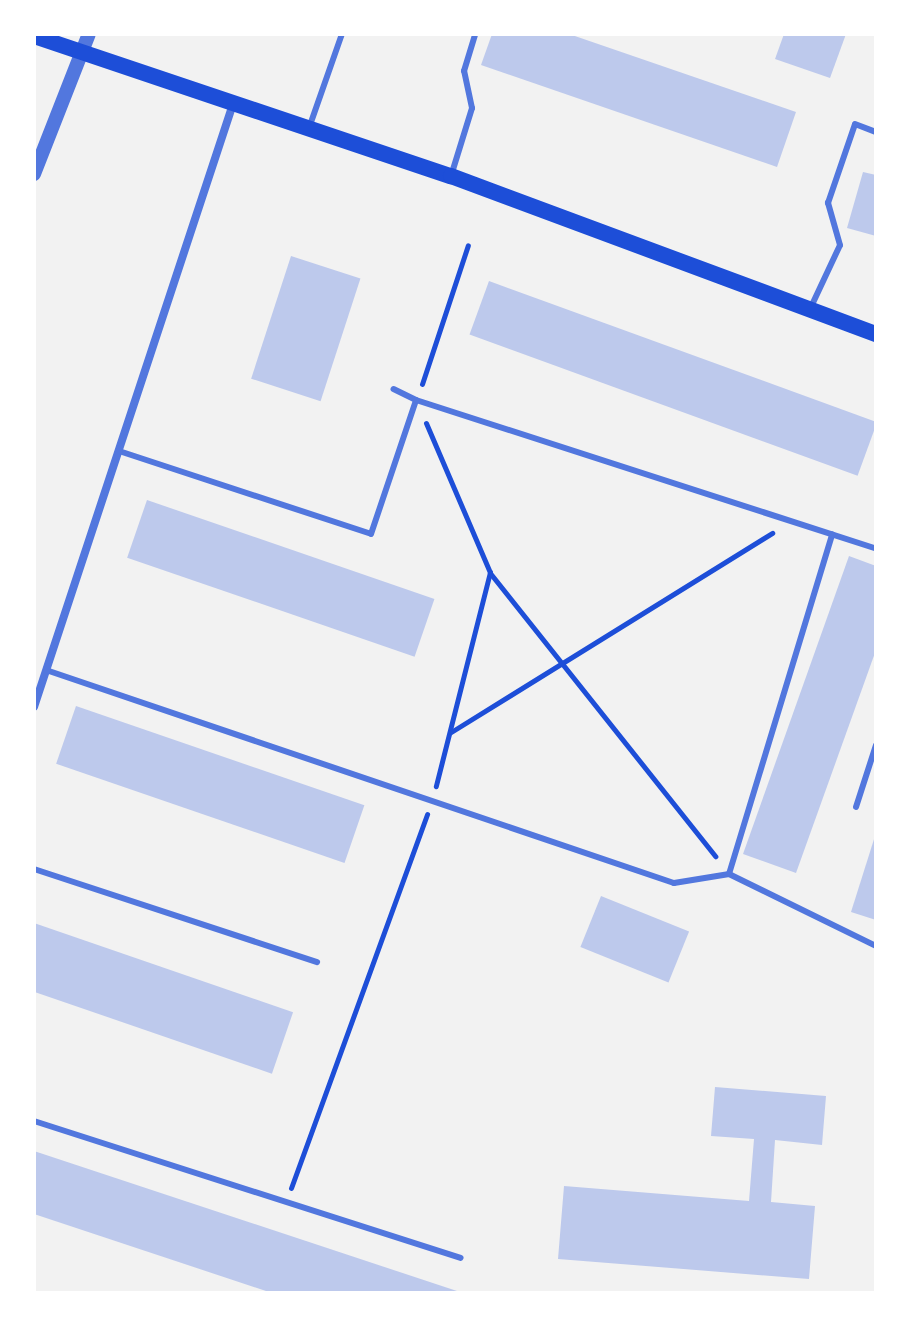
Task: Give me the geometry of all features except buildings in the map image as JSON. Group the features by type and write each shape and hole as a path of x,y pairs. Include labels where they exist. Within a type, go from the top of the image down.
{"main road":[{"path":"34,36 234,103 308,132 451,176 876,334"}],"street":[{"path":"34,174 89,34"},
{"path":"34,707 234,103"}],"lane":[{"path":"308,132 342,34"},
{"path":"451,176 472,108 464,71 475,34"},
{"path":"809,311 840,245 828,203 855,124 876,132"},
{"path":"393,389 416,400 876,549"},
{"path":"119,451 371,534 416,400"},
{"path":"729,874 832,534"},
{"path":"46,670 674,883 729,874 876,946"},
{"path":"856,807 876,745"},
{"path":"34,869 317,962"},
{"path":"34,1121 461,1258"}],"path":[{"path":"468,245 416,400 490,572 729,874"},
{"path":"450,732 791,521"},
{"path":"286,1202 432,801 490,572"}]}
